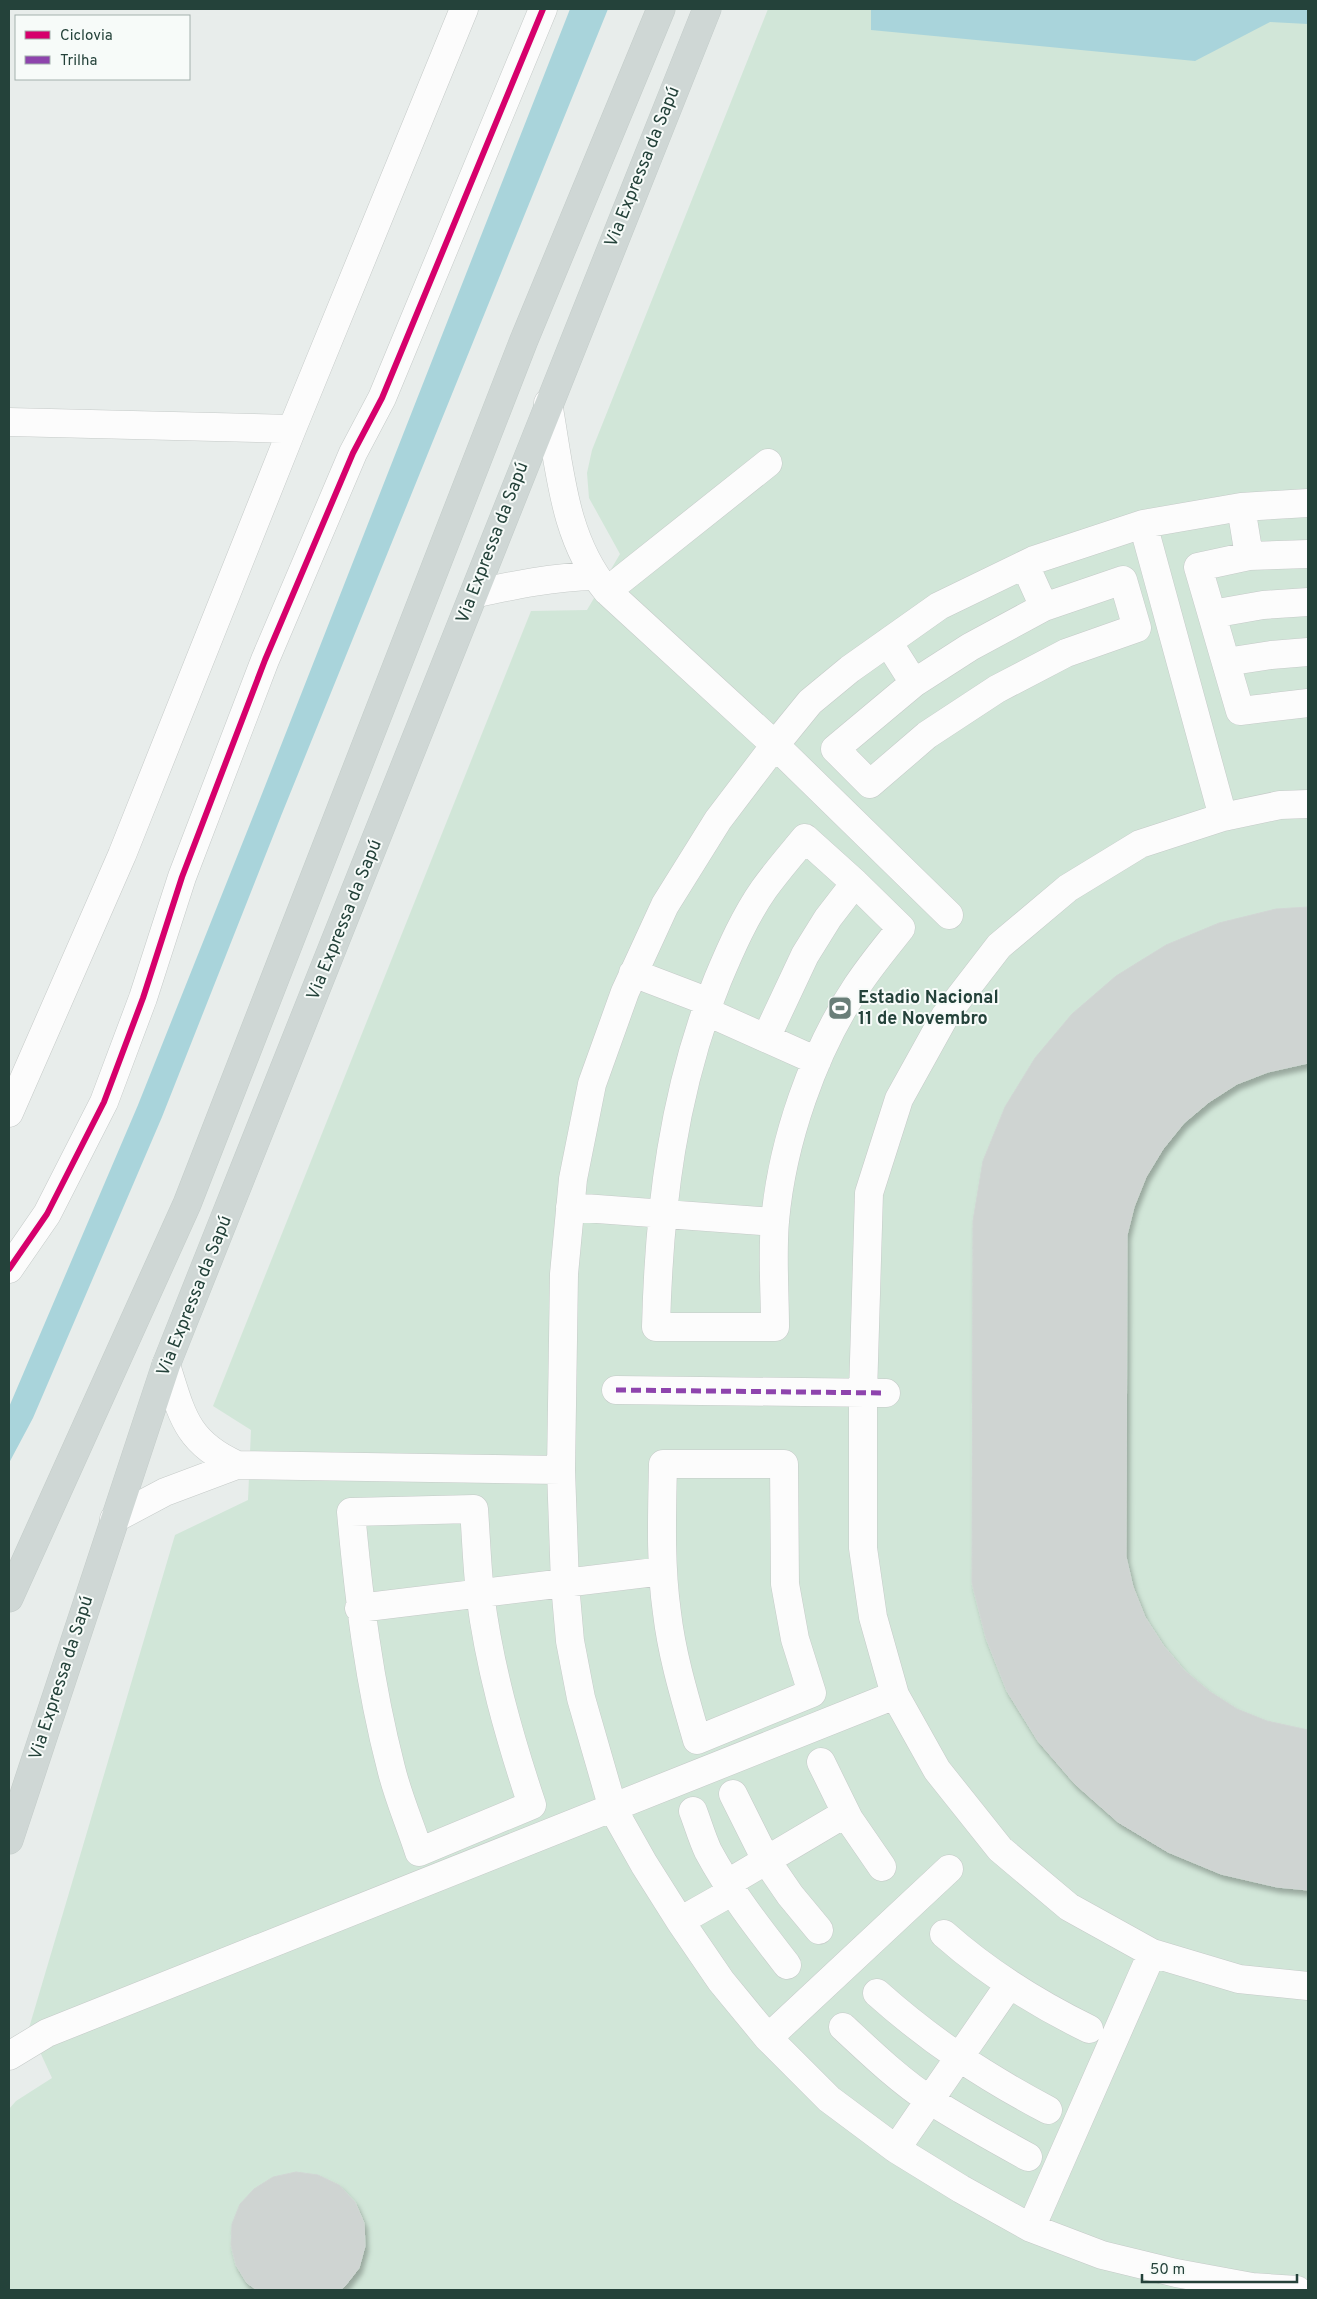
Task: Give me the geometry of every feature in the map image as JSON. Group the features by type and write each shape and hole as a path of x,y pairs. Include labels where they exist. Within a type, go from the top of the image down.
{"main road":[{"path":"9,1598 187,1204 524,340 661,9"},
{"name":"Via Expressa da Sapú","path":"9,1840 166,1365 474,594 548,403 707,9"}],"street":[{"path":"9,1113 122,855 292,429 464,9"},
{"path":"9,1269 47,1214 104,1102 143,998 182,877 265,660 353,452 382,398 543,9"},
{"path":"548,403 567,512 576,540 601,583 775,744 949,915"},
{"path":"9,422 292,429"},
{"path":"474,594 564,576 601,583 768,463"},
{"path":"1297,2290 1252,2288 1176,2273 1102,2254 1031,2228 961,2189 896,2149 829,2098 768,2038 721,1981 644,1864 613,1808 581,1698 570,1641 565,1584 561,1470 564,1274 573,1179 592,1084 633,973 665,905 718,820 775,744 810,702 850,669 939,606 1025,565 1143,524 1242,508 1308,503"},
{"path":"1242,508 1249,556"},
{"path":"1143,524 1223,817"},
{"path":"1308,554 1249,556 1198,567 1240,710 1308,703"},
{"path":"1025,565 1044,607"},
{"path":"1123,580 1137,628 1066,654 997,688 927,735 870,784 835,749 914,683 970,647 1044,607 1123,580"},
{"path":"1212,614 1263,605 1308,602"},
{"path":"888,642 914,683"},
{"path":"1226,662 1271,655 1308,652"},
{"path":"1308,804 1280,805 1223,817 1140,844 1068,888 999,946 945,1016 899,1099 869,1192 875,1394 863,1548 872,1616 896,1695 937,1770 1000,1849 1069,1907 1152,1953 1239,1979 1308,1986"},
{"path":"805,838 901,928 857,986 817,1061 795,1119 783,1168 775,1222 774,1327 656,1327 658,1255 674,1130 687,1071 707,1006 732,946 764,889 805,838"},
{"path":"766,1038 805,955 828,918 855,883"},
{"path":"633,973 707,1006 766,1038 817,1061"},
{"path":"570,1207 775,1222"},
{"path":"166,1365 179,1407 189,1428 200,1443 218,1457 236,1465"},
{"path":"616,1390 875,1394"},
{"path":"664,1464 784,1464 786,1584 795,1639 812,1693 697,1740 675,1657 667,1613 663,1572 664,1464"},
{"path":"114,1519 166,1492 236,1465 561,1470"},
{"path":"474,1509 480,1593 492,1660 509,1736 532,1806 419,1852 392,1770 371,1683 360,1608 351,1512 474,1509"},
{"path":"360,1608 663,1572"},
{"path":"9,2056 47,2033 613,1808 786,1737 896,1695"},
{"path":"821,1762 846,1813 882,1867"},
{"path":"733,1794 766,1860 790,1895 819,1930"},
{"path":"692,1811 708,1850 730,1887 755,1924 787,1965"},
{"path":"680,1920 730,1887 766,1860 846,1813"},
{"path":"768,2038 949,1869"},
{"path":"944,1934 974,1961 1008,1985 1089,2030"},
{"path":"1031,2228 1152,1953"},
{"path":"896,2149 1008,1985"},
{"path":"877,1993 916,2027 959,2058 1001,2085 1048,2110"},
{"path":"843,2027 884,2064 930,2100 977,2130 1028,2157"}],"green space":[{"name":"Estadio Nacional 11 de Novembro","path":"768,9 1308,9 1308,2290 9,2290 9,2109 16,2101 52,2078 29,2028 175,1535 248,1500 251,1430 213,1406 531,611 587,610 620,554 589,498 587,473 592,450"}],"water":[{"path":"570,9 608,9 281,816 162,1117 33,1418 9,1463 9,1407 138,1105"},
{"path":"871,9 1308,9 1308,24 1270,22 1195,61 871,30"}],"building":[{"name":"Estadio Nacional 11 de Novembro","path":"1308,907 1308,1063 1268,1072 1237,1084 1209,1102 1184,1123 1163,1149 1146,1177 1134,1207 1127,1235 1126,1557 1133,1587 1145,1617 1163,1645 1184,1670 1209,1691 1237,1709 1267,1721 1308,1730 1308,1890 1277,1887 1221,1874 1168,1852 1118,1822 1075,1784 1038,1741 1007,1691 986,1638 972,1583 973,1221 983,1161 1005,1107 1035,1058 1072,1014 1116,976 1166,945 1219,923 1276,909"},
{"path":"296,2172 318,2175 339,2185 355,2202 364,2223 365,2246 359,2268 340,2290 257,2290 247,2283 236,2265 231,2245 232,2224 240,2204 254,2189 273,2177"}],"marked path":[{"path":"616,1390 886,1393"}],"cycle path":[{"path":"9,1269 47,1214 104,1102 143,998 182,877 265,660 353,453 382,398 543,9"}],"place":[{"name":"Estadio Nacional 11 de Novembro","path":"840,1008"}]}
